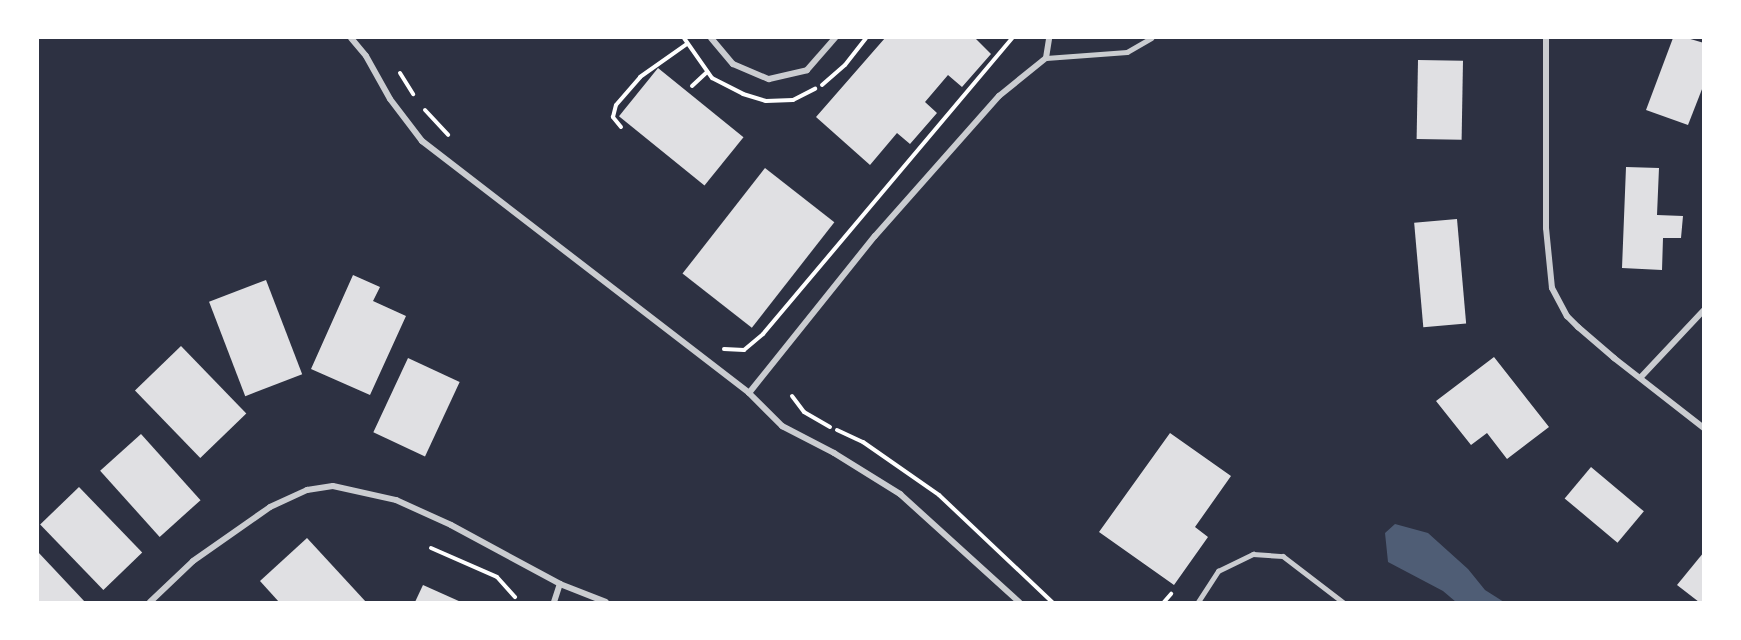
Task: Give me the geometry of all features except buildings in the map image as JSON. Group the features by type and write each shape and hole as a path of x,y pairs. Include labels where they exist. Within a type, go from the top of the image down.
{"street":[{"path":"351,38 366,56 390,99 422,141 749,393 782,426 834,453 900,494 1019,603"},
{"path":"711,38 733,64 769,79 807,70 835,38"},
{"path":"749,393 875,236 999,96 1046,58 1049,38"},
{"path":"1546,38 1546,228 1552,288 1567,316 1578,327 1704,428"},
{"path":"1641,377 1704,310"},
{"path":"150,603 193,561 270,507 307,490 333,486 396,500 451,525 560,585 606,603"},
{"path":"554,603 560,585"}],"lane":[{"path":"1046,58 1127,52 1151,38"},
{"path":"1198,603 1218,571 1253,554 1283,556 1343,603"}],"path":[{"path":"716,343 725,350 744,350 764,334 1012,38"},
{"path":"621,127 613,117 616,105 639,77 687,44"},
{"path":"399,72 418,102 449,136"},
{"path":"692,86 707,72"},
{"path":"431,548 497,577 515,597"},
{"path":"1164,603 1171,594"}],"water":[{"path":"1395,524 1428,533 1468,569 1485,590 1504,602 1456,602 1443,591 1388,562 1385,533"}]}
